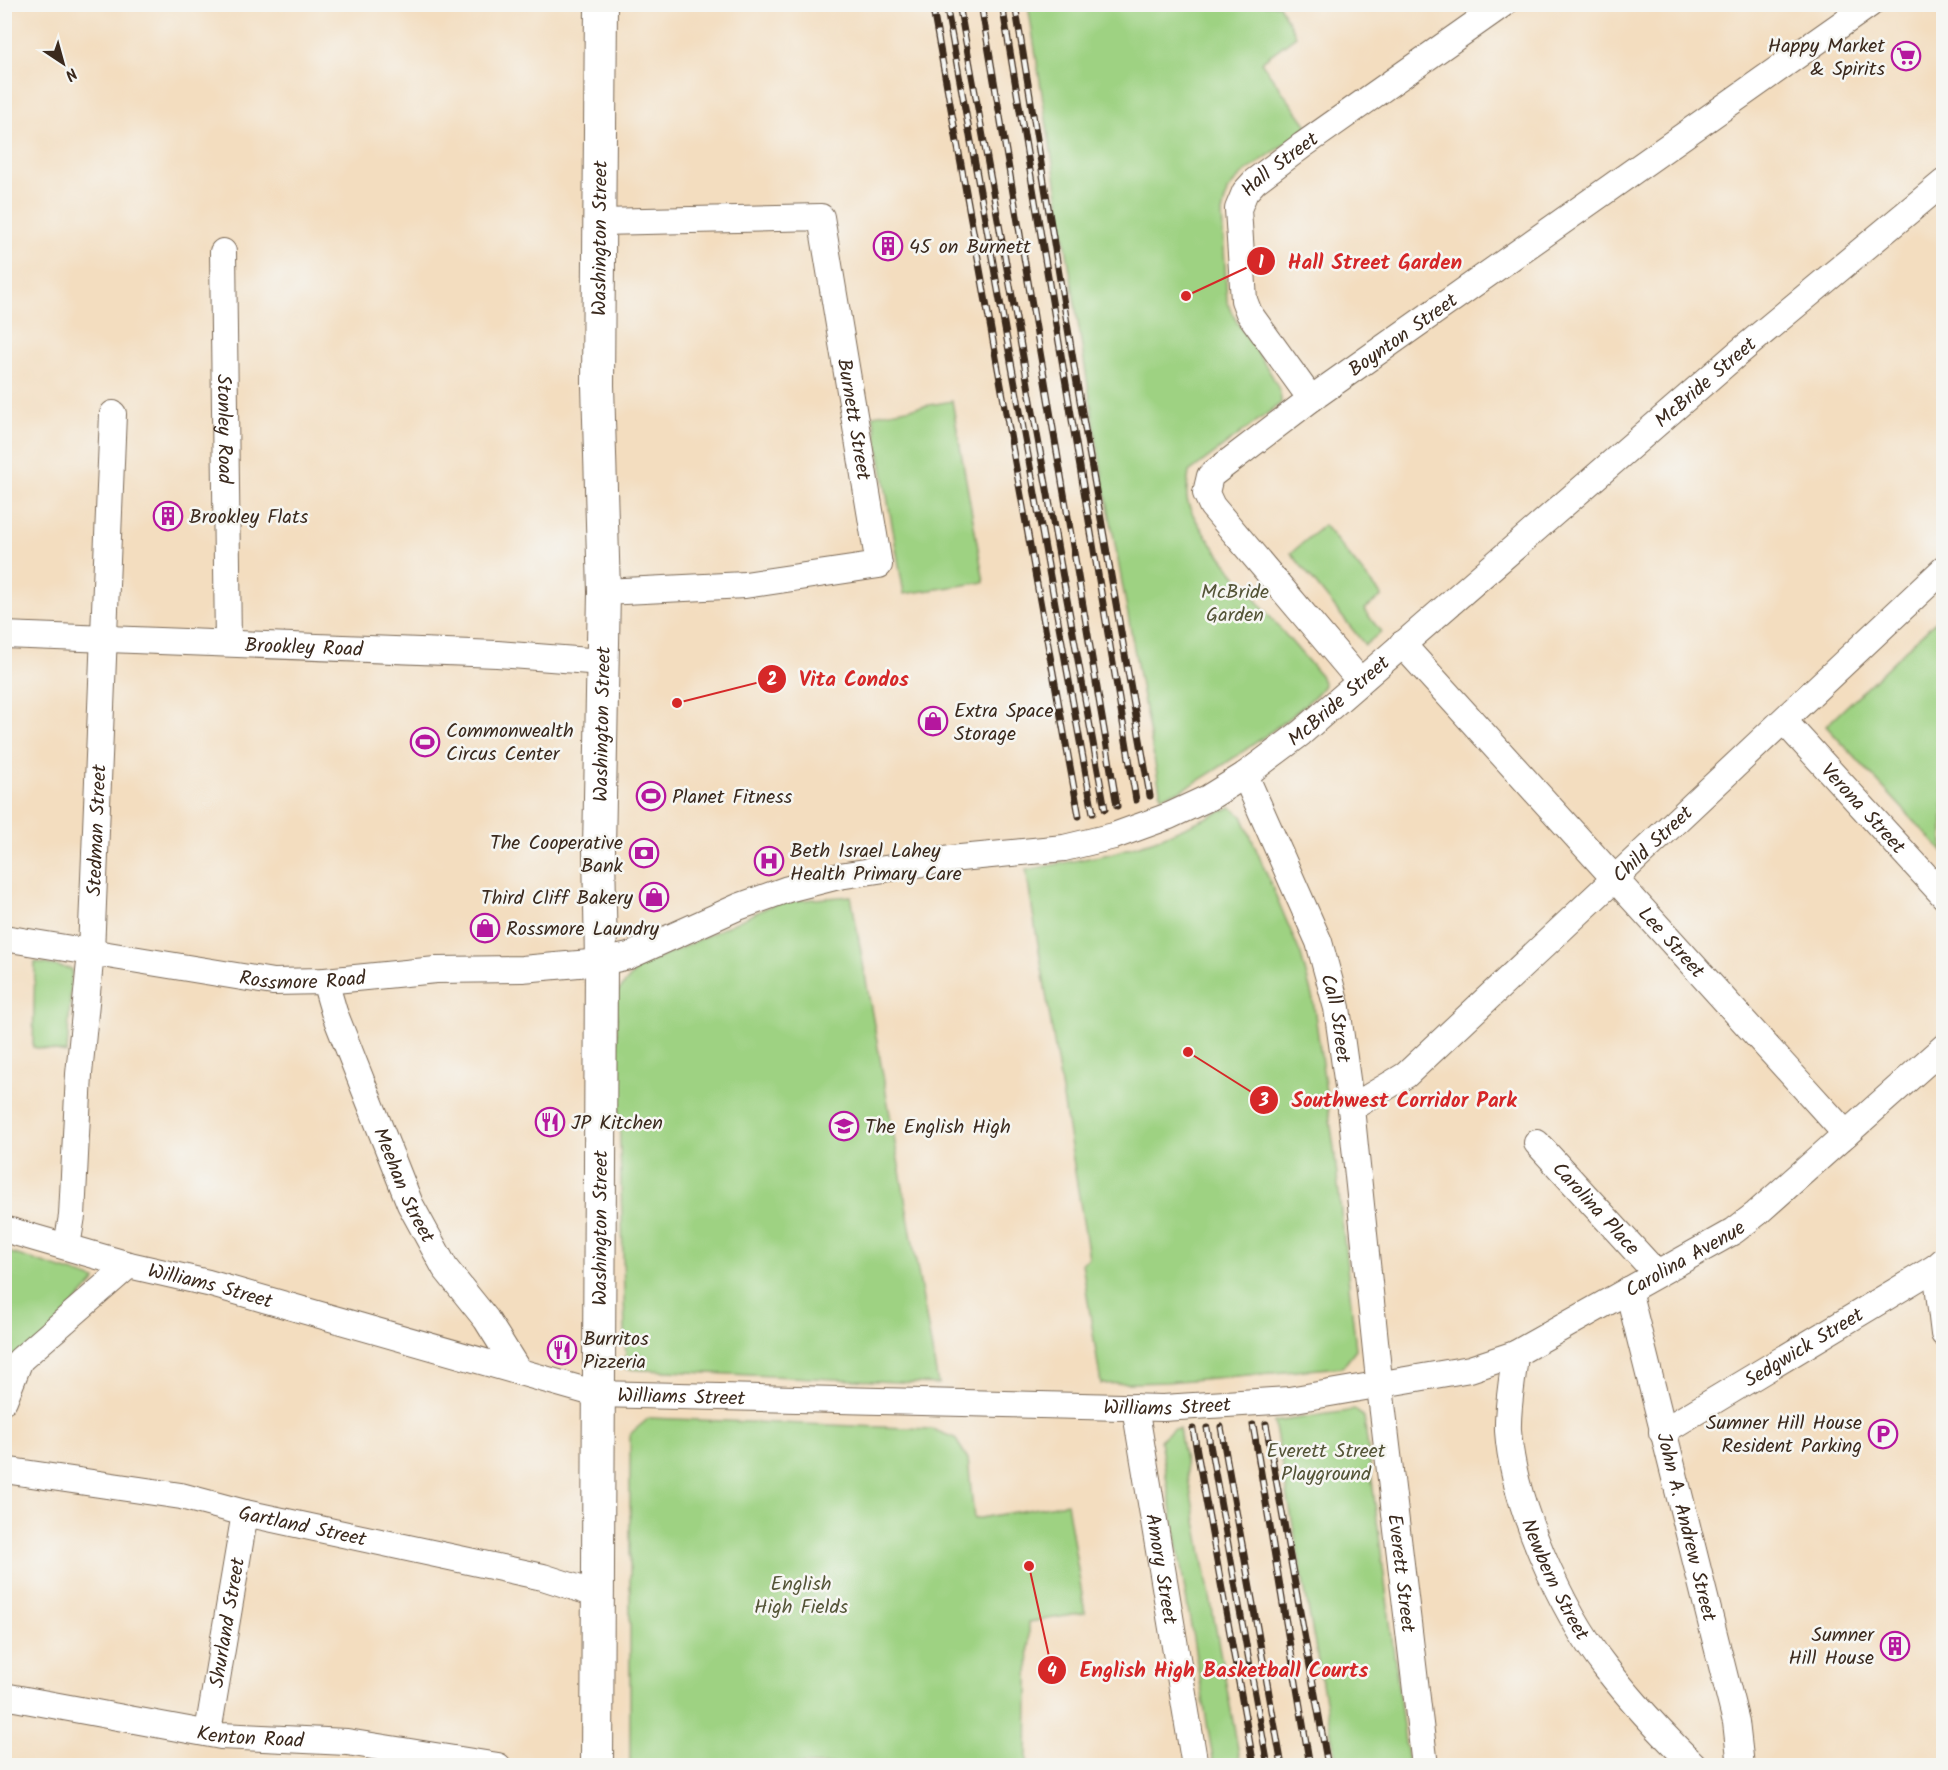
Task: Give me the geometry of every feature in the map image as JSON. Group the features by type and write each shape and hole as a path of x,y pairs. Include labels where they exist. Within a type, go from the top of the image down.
{"main road":[{"name":"Washington Street","path":"597,1766 599,1595 597,1394 601,962 599,849 604,592 598,385 601,4"}],"street":[{"name":"Hall Street","path":"1311,399 1249,313 1244,300 1238,209 1245,192 1255,181 1312,139 1503,4"},
{"name":"Boynton Street","path":"1360,681 1207,497 1210,476 1311,399 1870,4"},
{"name":"McBride Street","path":"601,962 629,956 768,896 832,878 950,859 1064,848 1114,836 1175,814 1245,776 1360,681 1737,354 1944,183"},
{"name":"Burnett Street","path":"600,222 821,217 879,565 745,585 604,592"},
{"name":"Stonley Road","path":"223,252 228,643"},
{"name":"Stedman Street","path":"67,1246 72,1216 79,1074 91,952 113,414"},
{"name":"Child Street","path":"1351,1108 1406,1075 1944,569"},
{"name":"Brookley Road","path":"4,635 496,654 603,662"},
{"name":"Lee Street","path":"1402,644 1846,1134"},
{"name":"Verona Street","path":"1784,721 1944,896"},
{"name":"Call Street","path":"1245,776 1324,956 1337,1008 1351,1108 1379,1383"},
{"name":"Rossmore Road","path":"4,938 174,968 273,982 325,981 436,970 522,969 601,962"},
{"name":"Meehan Street","path":"325,981 334,1012 410,1204 445,1268 486,1319 519,1372"},
{"name":"Carolina Avenue","path":"1379,1383 1470,1369 1515,1354 1734,1231 1944,1047"},
{"name":"Carolina Place","path":"1538,1143 1657,1274"},
{"name":"Williams Street","path":"4,1229 129,1265 208,1282 597,1394 1135,1407 1279,1401 1379,1383"},
{"path":"1940,1264 1944,1334"},
{"name":"Sedgwick Street","path":"1662,1432 1940,1264"},
{"path":"4,1400 20,1360 129,1265"},
{"name":"John A. Andrew Street","path":"1628,1290 1736,1722 1741,1766"},
{"name":"Newbern Street","path":"1515,1354 1508,1429 1514,1475 1530,1527 1571,1614 1604,1666 1652,1724 1695,1766"},
{"name":"Everett Street","path":"1379,1383 1425,1766"},
{"name":"Amory Street","path":"1135,1407 1195,1766"},
{"name":"Gartland Street","path":"4,1470 181,1496 245,1513 543,1577 599,1595"},
{"name":"Shurland Street","path":"208,1732 245,1513"},
{"name":"Kenton Road","path":"4,1696 140,1723 208,1732 221,1736 347,1742 498,1766"}],"green space":[{"name":"McBride Garden","path":"1028,5 1279,5 1296,36 1261,62 1308,127 1240,176 1227,191 1222,213 1227,301 1232,313 1275,382 1281,403 1189,472 1187,499 1193,515 1207,537 1246,588 1320,675 1324,685 1300,709 1233,758 1179,791 1161,796 1100,462"},
{"path":"952,401 984,582 904,594 873,415"},
{"path":"1324,525 1382,596 1364,610 1381,632 1365,645 1291,553"},
{"path":"1943,614 1943,852 1826,726"},
{"path":"1231,807 1242,816 1301,955 1313,1000 1334,1148 1356,1349 1342,1367 1167,1382 1101,1384 1082,1263 1089,1258 1026,870 1110,854 1155,840"},
{"path":"851,896 938,1384 626,1369 616,994 638,968 779,902"},
{"path":"35,962 72,969 67,1053 33,1047"},
{"path":"5,1251 96,1280 5,1382"},
{"name":"Everett Street Playground","path":"1355,1410 1364,1417 1408,1765 1337,1765 1274,1422"},
{"name":"English High Fields","path":"649,1418 932,1429 955,1438 968,1459 974,1519 1067,1503 1085,1613 1029,1622 1027,1765 630,1765 630,1434"},
{"path":"1173,1429 1179,1429 1241,1765 1214,1765 1160,1440"}],"railway":[{"path":"932,4 1079,816"},
{"path":"946,4 1093,813"},
{"path":"959,4 1105,809"},
{"path":"981,4 1117,806"},
{"path":"1002,4 1136,800"},
{"path":"1015,4 1076,378 1150,796"},
{"path":"1266,1424 1328,1766"},
{"path":"1253,1425 1310,1766"},
{"path":"1221,1427 1282,1766"},
{"path":"1207,1428 1268,1766"},
{"path":"1193,1429 1254,1766"}],"place":[{"name":"Happy Market & Spirits","path":"1906,56"},
{"name":"45 on Burnett","path":"888,246"},
{"name":"Hall Street Garden","path":"1186,296"},
{"name":"Brookley Flats","path":"168,516"},
{"name":"Vita Condos","path":"677,703"},
{"name":"Extra Space Storage","path":"933,721"},
{"name":"Commonwealth Circus Center","path":"425,742"},
{"name":"Planet Fitness","path":"651,796"},
{"name":"The Cooperative Bank","path":"644,853"},
{"name":"Beth Israel Lahey Health Primary Care","path":"769,861"},
{"name":"Third Cliff Bakery","path":"654,897"},
{"name":"Rossmore Laundry","path":"485,928"},
{"name":"Southwest Corridor Park","path":"1188,1052"},
{"name":"JP Kitchen","path":"550,1122"},
{"name":"The English High","path":"844,1126"},
{"name":"Burritos Pizzeria","path":"562,1350"},
{"name":"Sumner Hill House Resident Parking","path":"1883,1434"},
{"name":"English High Basketball Courts","path":"1029,1566"},
{"name":"Sumner Hill House","path":"1895,1646"}]}
